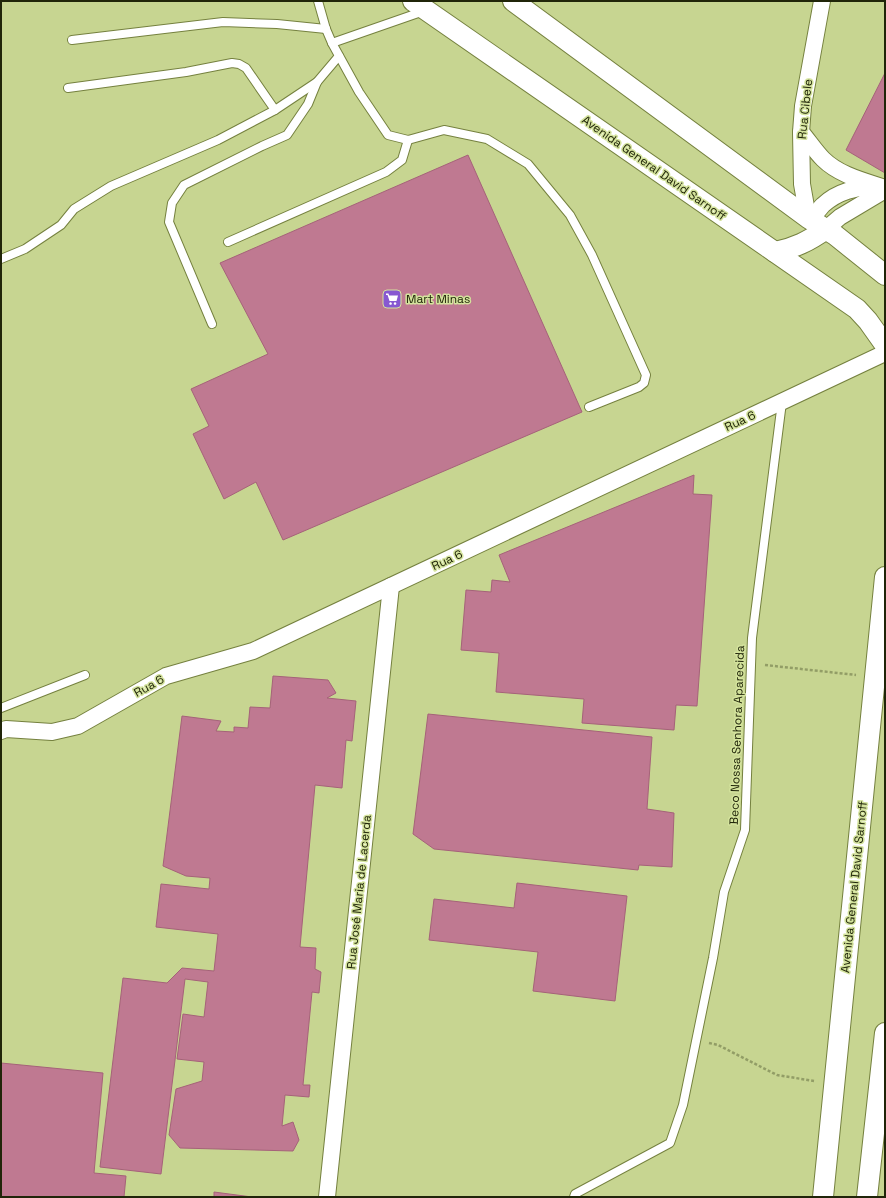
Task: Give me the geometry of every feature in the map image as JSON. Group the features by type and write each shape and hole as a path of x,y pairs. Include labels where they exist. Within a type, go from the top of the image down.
{"street":[{"path":"513,1 815,222 835,235 885,275"},
{"name":"Rua Cibele","path":"815,222 802,184 801,132 803,106 822,1"},
{"name":"Avenida General David Sarnoff","path":"420,6 857,309 868,320 885,345"},
{"path":"801,132 822,158 835,168 885,189"},
{"path":"815,222 840,217 885,189"},
{"path":"775,252 789,250 810,240 815,222"},
{"name":"Rua 6","path":"1,731 6,729 52,732 78,726 166,676 253,651 885,353"},
{"name":"Avenida General David Sarnoff","path":"823,1197 885,577"},
{"name":"Rua José Maria de Lacerda","path":"327,1197 391,586"},
{"path":"871,1195 885,1032"}],"lane":[{"path":"318,1 326,29 332,43 359,92 388,135 408,140 444,130 487,139 528,164 570,215 592,255 646,374 644,383 639,387 590,407"},
{"path":"332,43 420,6"},
{"path":"72,40 223,22 277,24 326,29"},
{"path":"1,259 25,249 61,226 74,209 111,186 218,140 275,110 317,82 339,56"},
{"path":"68,88 186,72 232,63 239,64 246,68 275,110"},
{"path":"212,324 169,222 172,203 184,186 262,146 287,135 308,104 317,82"},
{"path":"228,242 386,172 402,160 408,140"},
{"path":"1,253 25,249"},
{"name":"Beco Nossa Senhora Aparecida","path":"574,1197 575,1194 670,1143 683,1105 713,958 724,892 746,830 752,638 782,401"},
{"path":"1,708 85,675"}],"path":[{"path":"751,664 875,677"},
{"path":"696,1041 718,1045 777,1075 834,1084"}],"building":[{"path":"885,73 885,173 846,150"},
{"path":"468,155 582,412 283,540 256,482 224,499 193,434 209,426 191,389 268,354 220,263"},
{"path":"694,475 693,494 712,495 697,706 676,705 674,730 582,723 584,699 496,692 499,653 461,650 466,590 491,592 492,580 510,582 499,555"},
{"path":"273,676 328,680 336,693 327,698 356,701 352,741 346,740 342,788 315,785 300,947 316,948 315,969 321,972 319,993 312,992 303,1085 310,1085 309,1097 285,1095 282,1126 293,1122 299,1140 293,1151 180,1148 169,1135 176,1089 202,1081 204,1062 177,1059 183,1014 204,1017 208,982 185,979 161,1174 100,1167 123,978 167,983 182,968 214,971 218,934 156,927 161,884 209,889 210,878 186,876 163,866 182,716 221,721 216,731 234,732 234,727 248,728 250,707 270,708"},
{"path":"428,714 652,737 647,809 674,813 672,867 639,865 638,870 434,849 413,834"},
{"path":"517,883 627,896 615,1001 533,991 538,952 429,940 434,899 514,908"},
{"path":"1,1063 103,1073 94,1173 126,1176 124,1197 1,1197"},
{"path":"214,1192 252,1197 214,1197"}],"place":[{"name":"Mart Minas","path":"392,299"}]}
